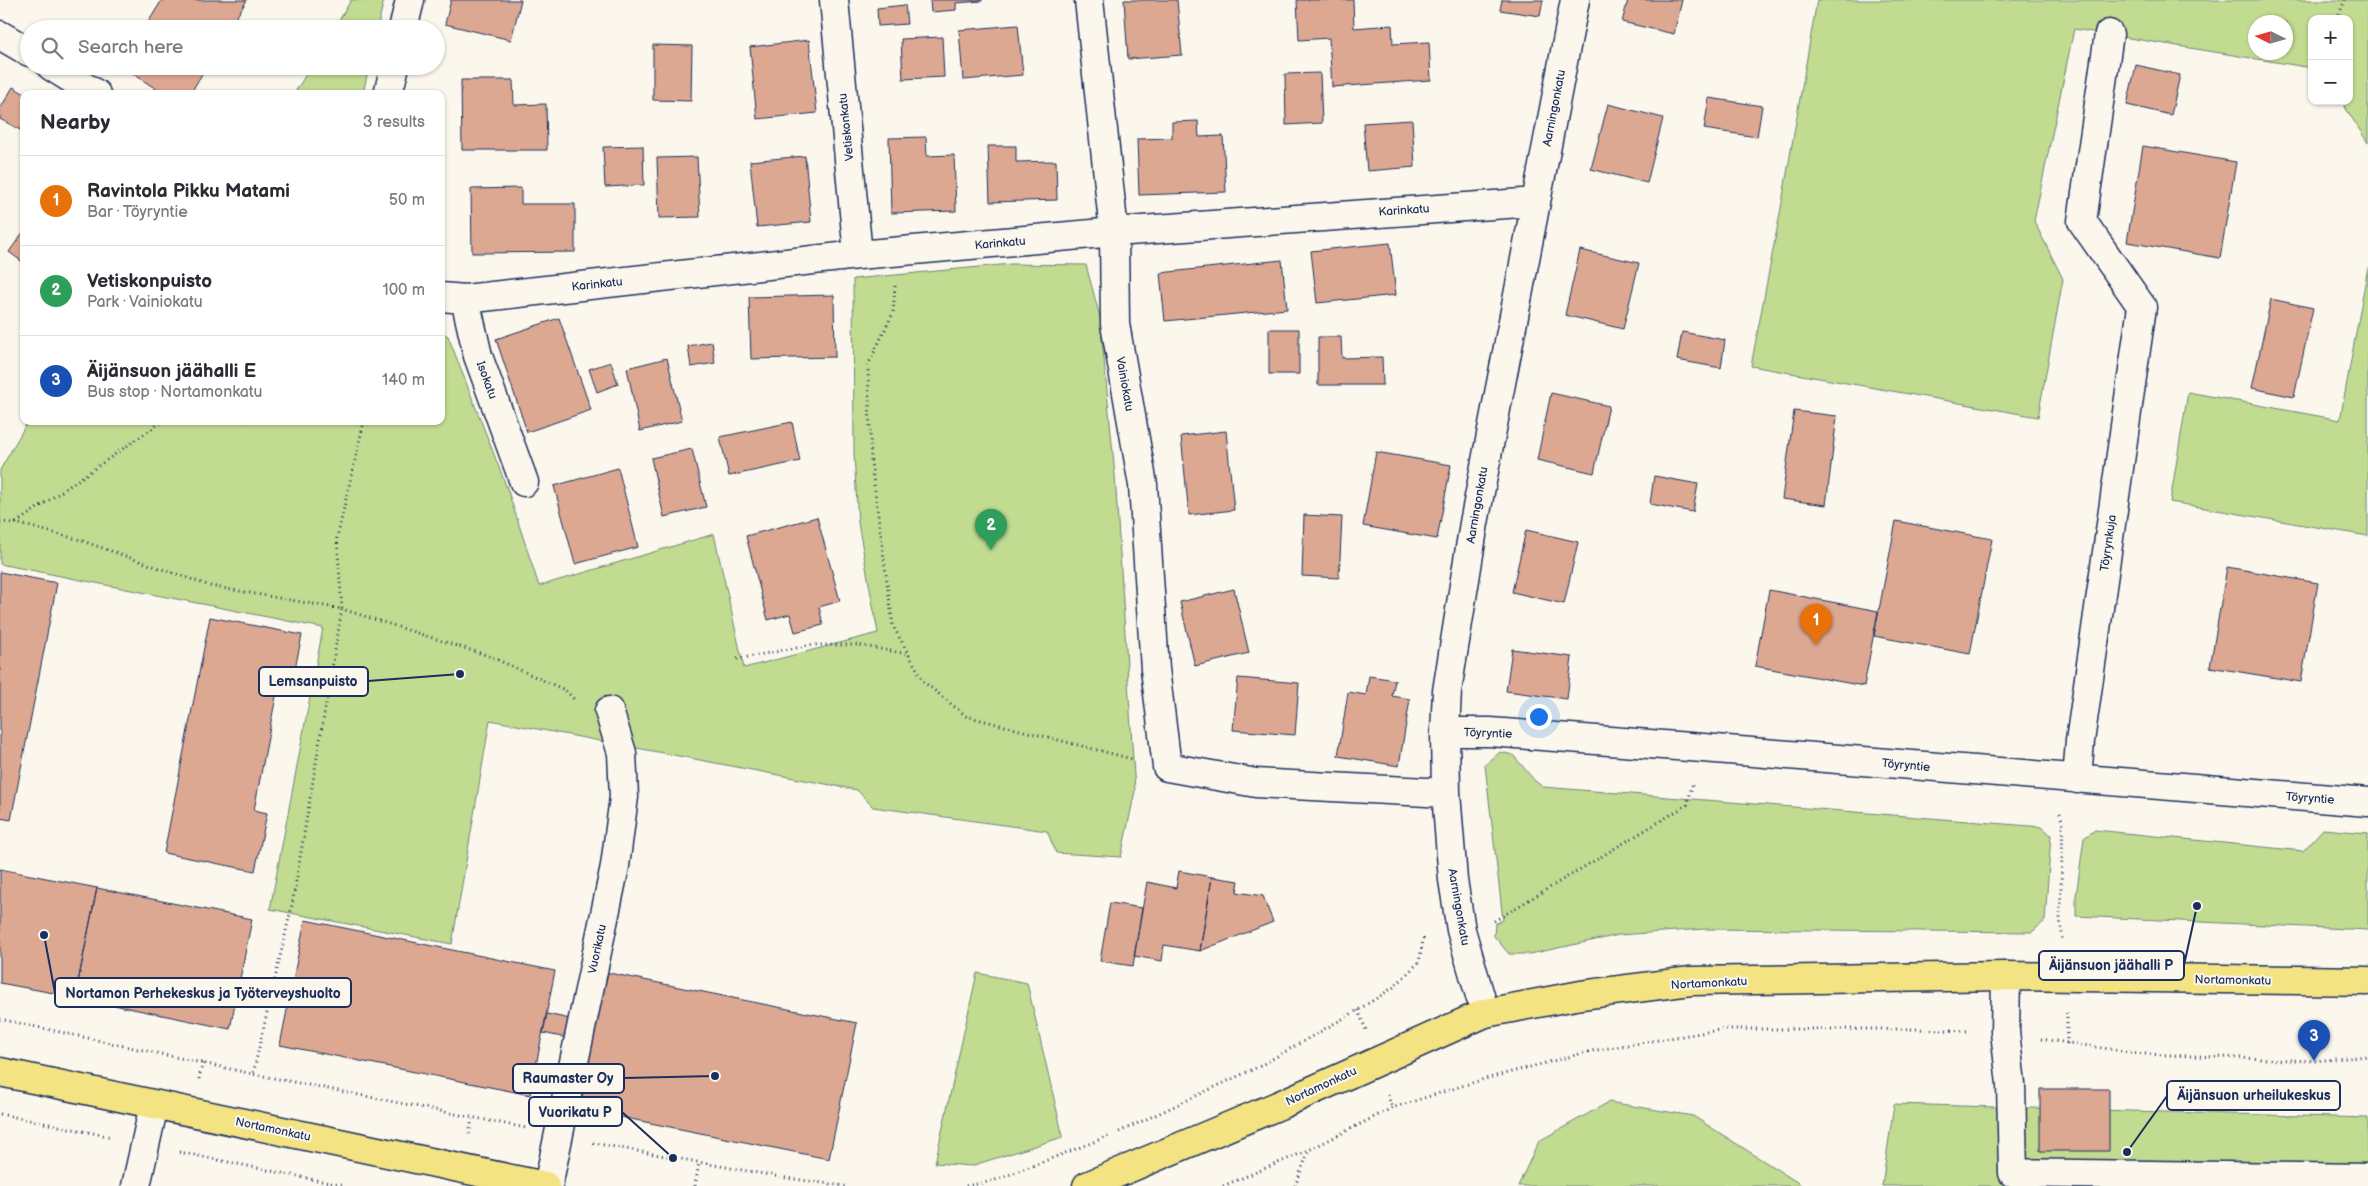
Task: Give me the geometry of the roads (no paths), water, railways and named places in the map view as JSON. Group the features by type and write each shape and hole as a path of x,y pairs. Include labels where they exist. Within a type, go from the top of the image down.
{"main road":[{"name":"Nortamonkatu","path":"1087,1186 1282,1104 1485,1013 1581,995 1691,982 2006,976 2368,981"},
{"name":"Nortamonkatu","path":"0,1072 547,1186"}],"street":[{"path":"405,20 410,0"},
{"name":"Vetiskonkatu","path":"834,0 858,255"},
{"name":"Vainiokatu","path":"1089,0 1114,232 1114,324 1143,485 1155,669 1167,767 1256,783 1446,793"},
{"name":"Aarningonkatu","path":"1485,1013 1461,930 1453,880 1446,793 1445,732 1447,691 1474,523 1575,0"},
{"name":"Töyrynkuja","path":"2066,778 2080,741 2142,307 2082,221 2110,34"},
{"path":"0,35 20,47"},
{"path":"65,75 90,90"},
{"path":"389,90 392,75"},
{"name":"Karinkatu","path":"453,298 858,255 1114,232 1536,202"},
{"name":"Isokatu","path":"453,298 478,356 524,482"},
{"name":"Vuorikatu","path":"547,1186 615,866 624,797 622,753 608,712"},
{"name":"Töyryntie","path":"1445,732 1490,732 1703,748 2368,802"},
{"path":"2006,976 2005,1032 2011,1084 2013,1173 2368,1178"},
{"path":"136,1186 154,1105"}],"place":[{"name":"Vetiskonpuisto","path":"991,550"},
{"name":"Ravintola Pikku Matami","path":"1816,645"},
{"name":"Lemsanpuisto","path":"460,674"},
{"name":"Äijänsuon jäähalli P","path":"2197,906"},
{"name":"Nortamon Perhekeskus ja Työterveyshuolto","path":"44,935"},
{"name":"Äijänsuon jäähalli E","path":"2314,1061"},
{"name":"Raumaster Oy","path":"715,1076"},
{"name":"Äijänsuon urheilukeskus","path":"2127,1152"},
{"name":"Vuorikatu P","path":"673,1158"}]}
